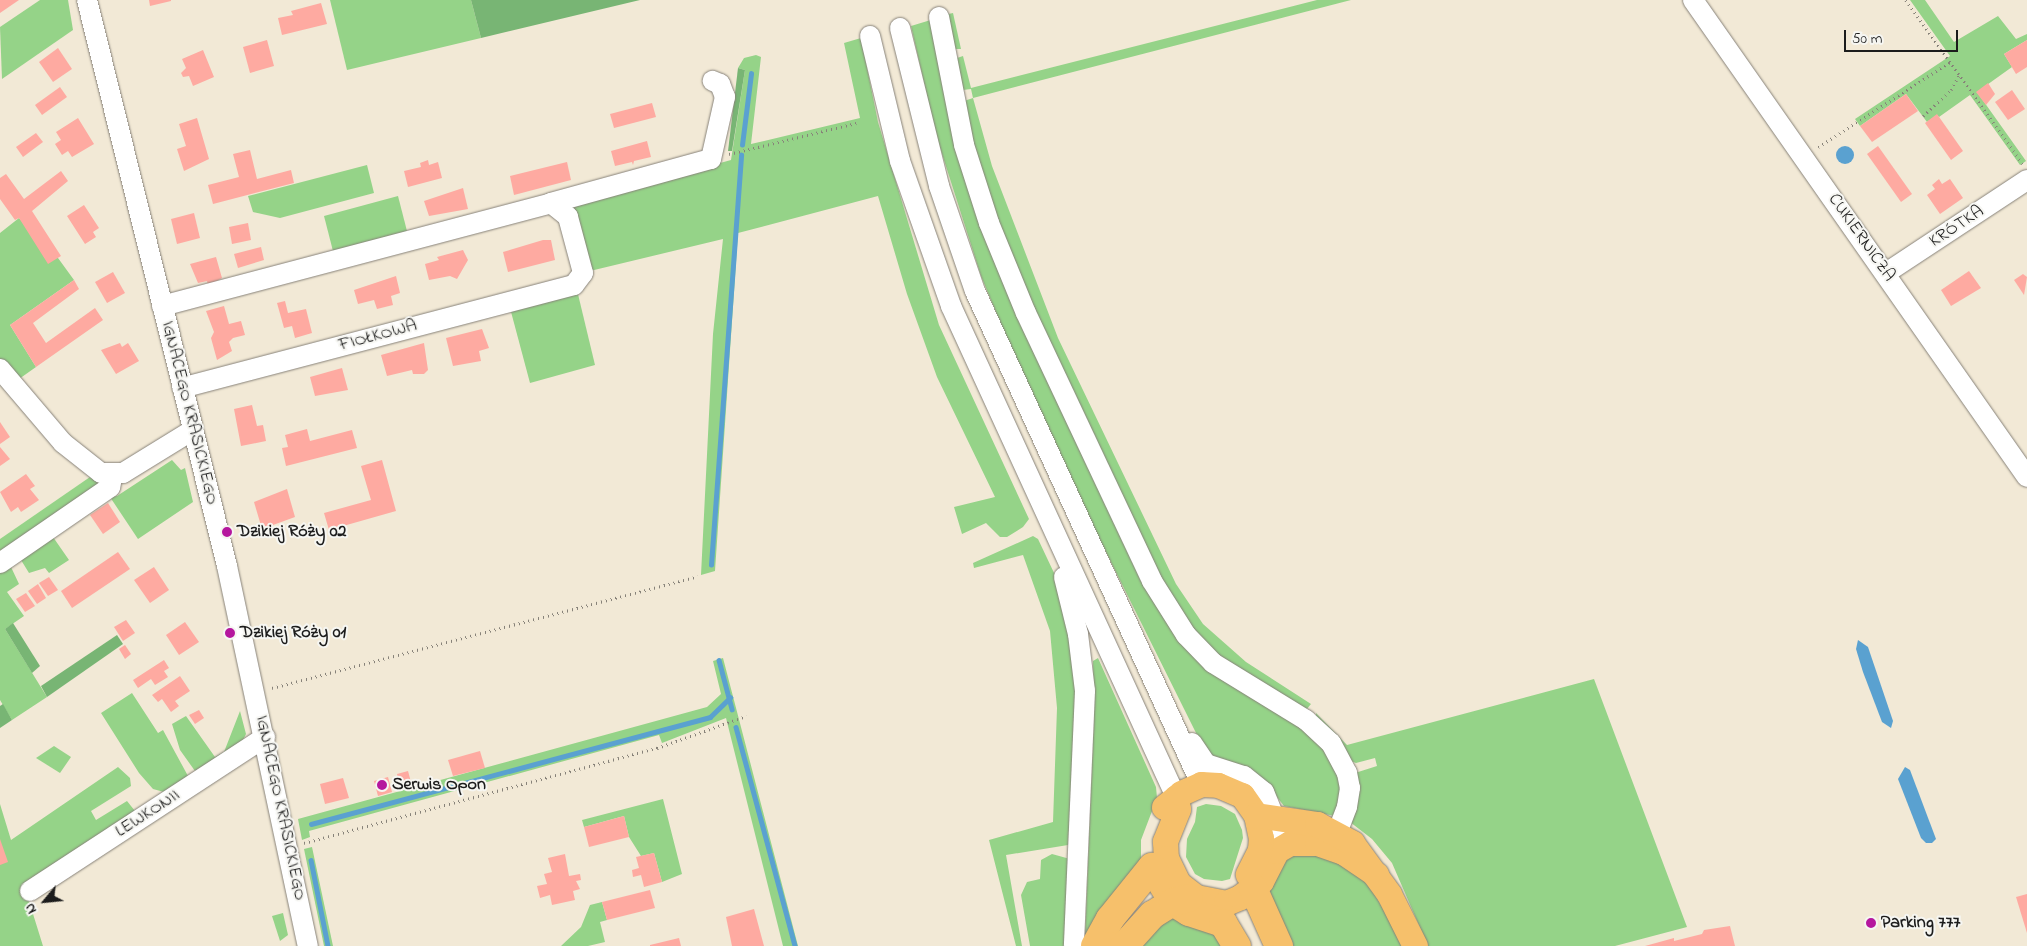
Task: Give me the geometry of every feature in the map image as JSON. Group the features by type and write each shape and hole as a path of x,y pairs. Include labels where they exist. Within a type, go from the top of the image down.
{"highway":[{"path":"1094,946 1110,919 1152,867 1184,900 1190,912 1223,924 1237,946"},
{"path":"1253,888 1279,946"},
{"path":"1124,946 1137,928 1184,900"},
{"path":"1226,903 1249,946"}],"main road":[{"path":"1152,867 1150,847 1154,824 1163,808 1176,797 1201,784 1218,785 1236,791 1266,816 1318,824 1337,833 1357,847 1376,874 1415,946"},
{"path":"1176,797 1178,809 1165,841 1166,858 1184,900 1226,903 1253,888 1266,874 1276,851 1290,843 1317,843 1343,852 1376,874"},
{"path":"1253,888 1248,872 1261,844 1266,816"}],"street":[{"name":"IGNACEGO KRASICKIEGO","path":"87,0 256,693 308,946"},
{"name":"CUKIERNICZA","path":"1693,0 1803,154 2027,477"},
{"path":"939,17 963,95 976,184 1005,265 1152,581 1178,624 1213,662 1306,720 1331,743 1347,773 1350,788 1347,807 1337,833"},
{"path":"900,28 938,186 975,290 1201,784"},
{"path":"870,36 900,161 923,233 967,346 1176,797"},
{"path":"162,306 711,159 725,97 720,84 714,81"},
{"name":"KRÓTKA","path":"1886,274 2025,172"},
{"name":"FIOŁKOWA","path":"182,388 574,285 583,273 568,217 552,203"},
{"path":"0,369 63,443 93,469 113,474 132,468 193,430"},
{"path":"0,563 110,487 113,474"},
{"path":"1048,522 1078,634 1085,691 1074,946"},
{"path":"1165,707 1184,730 1201,759 1210,765 1244,776 1258,786 1276,851"},
{"name":"LEWKONII","path":"30,890 265,737"}],"path":[{"path":"1906,0 2025,172"},
{"path":"1803,154 1950,62"},
{"path":"1923,116 1951,90 1959,75"},
{"path":"711,159 856,123"},
{"path":"256,693 698,576"},
{"path":"288,847 657,748 746,716"}],"green space":[{"path":"40,0 68,0 73,30 2,79 0,27"},
{"path":"330,0 471,0 481,38 347,70"},
{"path":"471,0 640,0 481,38"},
{"path":"1317,0 1351,0 973,98 971,89 963,90 957,58 963,56 971,88"},
{"path":"1910,0 1925,0 1954,42 1998,16 2016,39 2027,34 2027,40 2004,54 2012,67 1977,92 2026,161 2020,165 1970,95 1939,117 1937,115 1927,122 1906,94 1860,126 1855,119 1950,56"},
{"path":"953,13 961,49 953,49 944,15"},
{"path":"934,19 954,120 1160,607 1314,733 1343,783 1335,816 1284,806 1267,784 1215,759 1202,745 1086,512 1005,334 981,276 936,135 911,26"},
{"path":"861,38 878,122 939,325 1029,519 1023,527 1007,537 1000,537 986,523 962,534 954,507 995,497 937,377 907,294 878,196 738,233 715,571 701,575 713,334 723,239 590,271 574,207 579,202 731,160 745,70 738,68 744,58 756,55 761,57 751,144 860,118 844,43"},
{"path":"738,68 745,70 732,151 728,151"},
{"path":"973,98 992,166 1058,338 1176,584 1203,624 1246,662 1311,704 1306,710 1220,662 1178,616 1057,369 983,189 964,101"},
{"path":"367,165 374,193 280,218 253,212 248,196"},
{"path":"398,196 408,235 334,255 324,216"},
{"path":"19,218 58,258 74,280 10,325 36,367 19,379 0,359 0,233"},
{"path":"577,290 595,365 530,383 510,308"},
{"path":"172,460 181,470 185,468 193,502 138,539 110,497 117,496"},
{"path":"90,477 102,485 0,556 0,539"},
{"path":"1033,536 1038,539 1055,575 1065,611 1079,689 1068,845 1006,855 1022,946 1016,946 989,840 1053,822 1057,708 1050,631 1023,555 974,568 973,563"},
{"path":"53,537 69,560 49,573 45,568 29,573 21,560"},
{"path":"11,567 19,584 7,592 24,616 5,629 47,697 12,720 0,700 0,571"},
{"path":"13,623 40,666 32,673 5,629"},
{"path":"117,635 123,644 47,697 41,686"},
{"path":"723,658 798,946 783,946 726,718 662,743 659,735 309,831 310,837 302,840 298,819 707,707 721,694 713,661"},
{"path":"1098,658 1156,787 1157,798 1141,840 1141,865 1085,937 1094,715 1093,661"},
{"path":"1594,679 1687,927 1615,946 1428,946 1392,863 1372,839 1350,822 1355,773 1377,766 1375,758 1356,763 1351,761 1316,720 1316,713 1347,745"},
{"path":"132,693 158,733 163,730 188,776 164,792 153,789 139,773 101,713"},
{"path":"3,704 12,720 0,728 0,706"},
{"path":"240,711 246,734 241,744 195,771 180,750 172,724 186,716 215,757 224,752"},
{"path":"54,746 71,757 60,773 36,758"},
{"path":"118,767 130,778 131,786 91,811 96,820 127,801 135,811 24,885 43,946 0,946 0,804 11,840"},
{"path":"663,799 682,874 662,882 654,853 641,856 629,837 624,816 584,827 582,820"},
{"path":"1206,804 1221,806 1235,814 1242,830 1243,838 1230,879 1222,881 1204,879 1195,874 1186,857 1187,839 1195,822 1197,807"},
{"path":"312,847 333,946 324,946 304,849"},
{"path":"1292,853 1326,853 1366,880 1405,946 1290,946 1269,890 1283,861"},
{"path":"1052,854 1070,859 1068,946 1030,946 1021,895 1027,882 1040,879 1041,860"},
{"path":"602,902 607,920 600,922 605,942 588,946 561,946 581,927 590,905"},
{"path":"283,913 288,935 280,941 272,916"},
{"path":"1173,916 1207,924 1228,946 1137,946"}],"water":[{"path":"1841,146 1849,146 1854,151 1852,162 1841,164 1836,159 1836,151"},
{"path":"1858,640 1868,647 1893,721 1891,728 1882,722 1863,672 1856,649"},
{"path":"1905,767 1910,770 1936,839 1932,843 1926,843 1921,838 1898,779"}],"building":[{"path":"0,0 19,0 0,13"},
{"path":"149,0 171,0 171,1 150,6"},
{"path":"321,3 327,24 282,35 278,18 293,15 291,11"},
{"path":"267,40 274,66 250,73 243,47"},
{"path":"2027,40 2027,67 2016,74 2004,54"},
{"path":"58,48 72,69 53,82 39,62"},
{"path":"203,50 214,77 193,86 189,76 183,77 181,73 186,68 182,59"},
{"path":"1988,83 1995,94 1986,105 1976,92"},
{"path":"60,87 67,97 42,115 35,105"},
{"path":"2012,90 2025,109 2008,120 1995,102"},
{"path":"1906,94 1918,111 1872,142 1860,126"},
{"path":"652,103 656,117 614,128 610,114"},
{"path":"1937,114 1963,151 1951,160 1925,123"},
{"path":"78,118 94,144 72,157 68,151 62,155 55,144 61,140 56,132"},
{"path":"197,118 209,159 184,171 177,149 186,146 179,124"},
{"path":"36,133 43,142 23,157 16,147"},
{"path":"647,141 651,157 634,161 633,165 632,162 615,166 611,151"},
{"path":"1878,146 1912,194 1901,202 1867,154"},
{"path":"250,150 257,179 291,170 294,183 213,204 208,185 239,177 233,154"},
{"path":"428,160 429,165 438,162 442,178 408,187 404,171 421,167 420,163"},
{"path":"567,162 571,180 514,195 510,176"},
{"path":"61,171 68,181 32,211 61,256 48,264 19,218 15,220 0,199 0,178 6,174 24,199"},
{"path":"1939,179 1942,184 1950,179 1963,198 1940,214 1927,195 1935,189 1932,185"},
{"path":"463,188 468,209 429,216 424,201"},
{"path":"84,205 99,228 93,232 96,237 85,244 67,216"},
{"path":"194,213 200,238 177,244 171,219"},
{"path":"248,223 251,240 232,244 229,227"},
{"path":"543,240 551,240 555,260 508,272 503,252"},
{"path":"261,247 264,260 238,268 234,254"},
{"path":"463,250 468,260 457,279 450,276 429,280 425,264 439,260 437,257"},
{"path":"216,257 222,278 208,286 207,281 198,283 190,264"},
{"path":"1969,271 1981,288 1951,306 1941,290"},
{"path":"113,272 125,293 107,303 95,282"},
{"path":"2023,274 2027,277 2024,295 2014,280"},
{"path":"396,276 400,293 391,296 393,305 377,309 374,300 358,304 354,290"},
{"path":"74,280 79,289 33,323 46,343 95,308 103,320 36,367 10,325"},
{"path":"285,301 288,313 306,309 312,333 295,338 292,326 284,328 277,303"},
{"path":"224,306 229,324 241,321 245,335 233,338 229,342 232,351 217,360 211,338 214,332 206,311"},
{"path":"482,329 489,348 479,351 481,361 453,366 446,338"},
{"path":"120,343 122,347 128,343 139,361 116,374 101,350"},
{"path":"424,343 428,370 424,374 413,374 412,370 387,376 381,355"},
{"path":"342,368 348,390 315,396 310,377"},
{"path":"252,405 257,426 263,425 266,441 241,446 234,409"},
{"path":"0,422 10,437 0,444"},
{"path":"307,429 310,441 352,430 357,448 286,466 282,448 288,447 285,435"},
{"path":"0,447 10,459 0,466"},
{"path":"382,460 396,511 329,530 324,513 371,500 361,466"},
{"path":"26,474 35,486 30,489 39,500 21,512 18,507 11,512 0,492"},
{"path":"287,489 295,517 262,529 254,502"},
{"path":"108,503 120,522 103,534 90,515"},
{"path":"118,552 130,569 72,608 61,591"},
{"path":"154,567 169,590 150,603 134,580"},
{"path":"49,577 58,590 48,596 39,583"},
{"path":"38,584 46,598 37,604 28,591"},
{"path":"26,593 35,606 25,612 16,599"},
{"path":"126,620 135,633 123,641 114,627"},
{"path":"185,622 199,642 179,655 166,635"},
{"path":"125,645 131,654 125,659 119,649"},
{"path":"164,660 169,668 164,671 168,677 155,685 151,679 138,688 133,680"},
{"path":"180,676 190,691 175,701 179,706 171,712 162,699 158,702 152,695"},
{"path":"199,710 204,718 195,724 189,715"},
{"path":"480,751 485,768 453,776 448,760"},
{"path":"408,771 412,786 400,789 397,774"},
{"path":"388,777 392,792 378,796 374,781"},
{"path":"343,778 349,798 325,804 320,784"},
{"path":"624,816 629,837 589,847 584,827"},
{"path":"0,839 8,862 0,865"},
{"path":"654,853 662,882 644,887 641,875 633,877 632,870 639,868 636,857"},
{"path":"565,854 569,876 580,874 581,880 576,881 580,889 573,891 575,900 552,905 550,895 540,898 537,886 547,884 544,874 552,872 548,858"},
{"path":"650,890 655,908 607,920 602,902"},
{"path":"2027,894 2027,933 2016,897"},
{"path":"754,909 764,946 732,946 726,917"},
{"path":"1730,926 1735,946 1645,946 1674,938 1674,941 1702,934 1704,930"},
{"path":"679,938 681,946 650,946 650,945"}],"waterway":[{"path":"742,145 751,74"},
{"path":"711,565 741,155"},
{"path":"719,660 732,709"},
{"path":"311,824 710,717 730,698"},
{"path":"736,727 795,946"},
{"path":"311,860 328,946"}],"place":[{"name":"Dzikiej Róży 02","path":"227,532"},
{"name":"Dzikiej Róży 01","path":"230,633"},
{"name":"Serwis Opon","path":"382,785"},
{"name":"Parking 777","path":"1871,923"}]}
